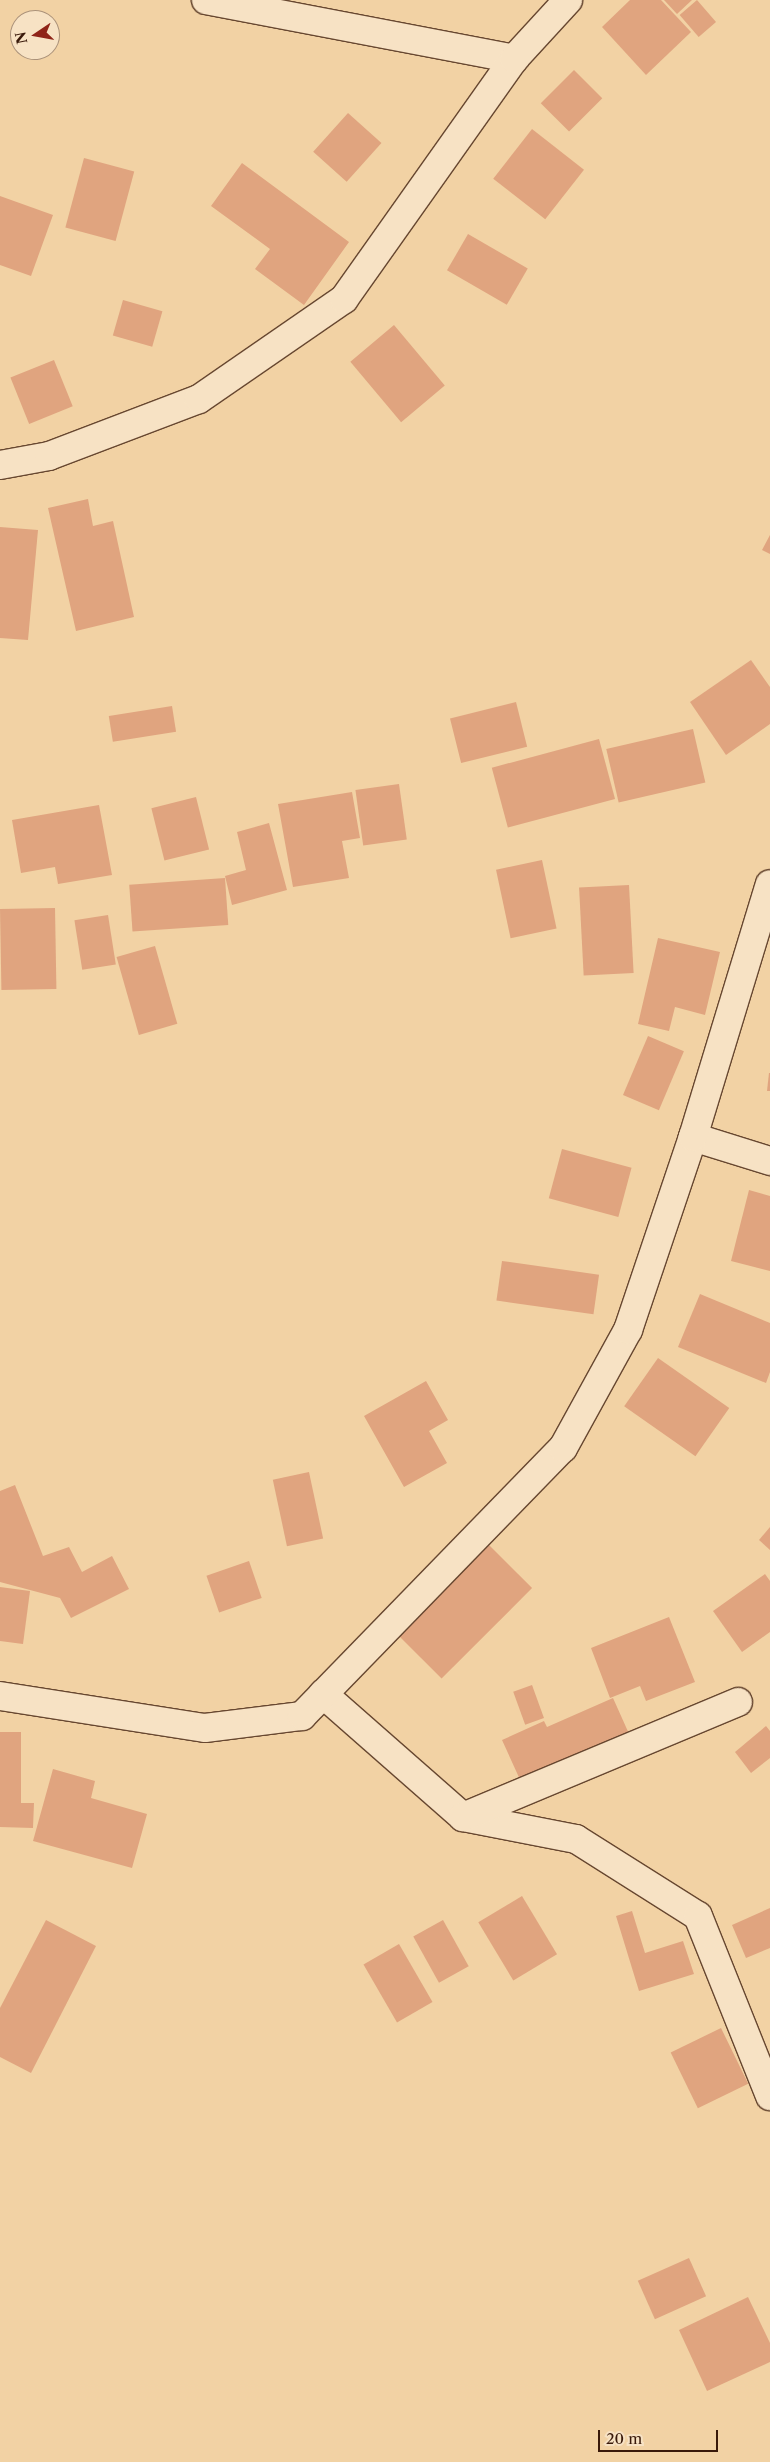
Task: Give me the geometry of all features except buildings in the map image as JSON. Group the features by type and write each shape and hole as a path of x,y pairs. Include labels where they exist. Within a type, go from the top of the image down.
{"street":[{"path":"206,0 514,59"},
{"path":"0,465 49,456 199,398 344,298 514,59 568,0"},
{"path":"0,1696 204,1728 302,1716 563,1448 628,1330 693,1137 770,884"},
{"path":"693,1137 770,1161"},
{"path":"323,1694 463,1817 576,1838 698,1916 770,2096"},
{"path":"463,1817 738,1702"}]}
